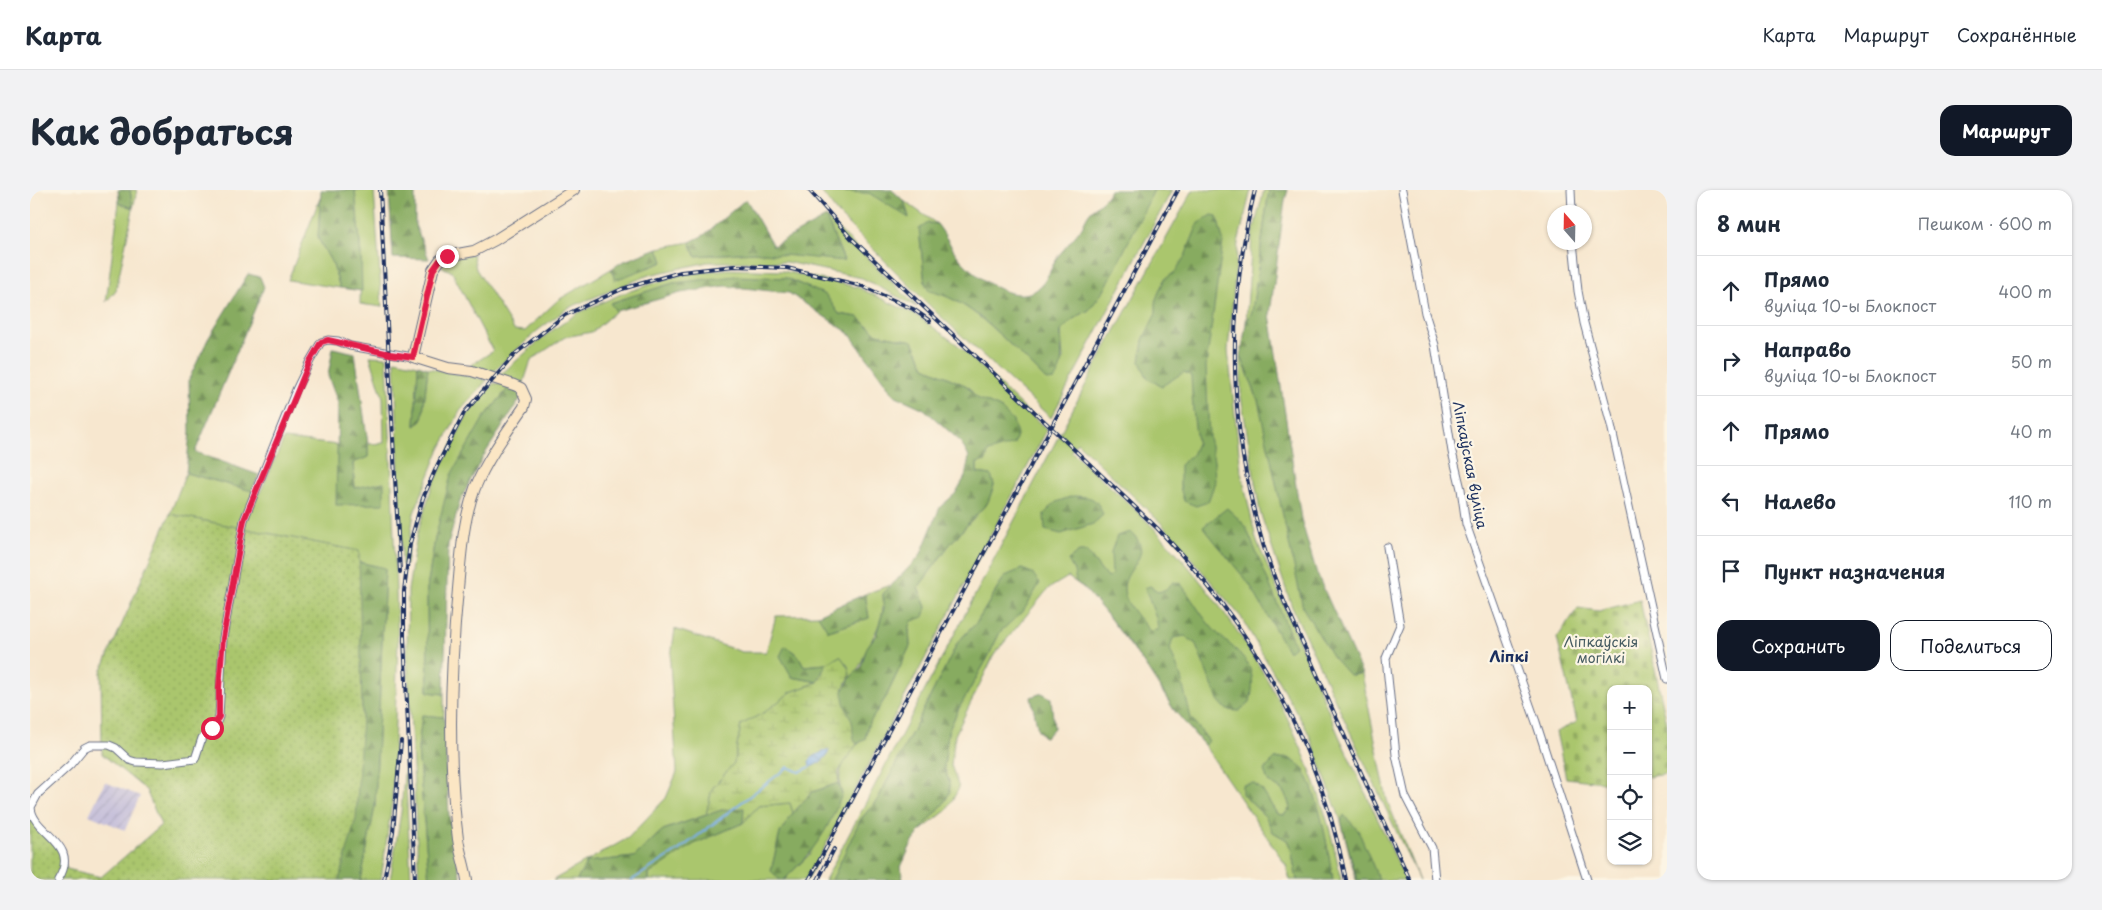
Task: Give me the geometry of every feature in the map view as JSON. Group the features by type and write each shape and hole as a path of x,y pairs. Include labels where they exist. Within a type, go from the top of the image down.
{"street":[{"path":"413,357 433,270 440,260 447,256 474,251 495,240 574,190"},
{"name":"Ліпкаўская вуліца","path":"1402,190 1425,313 1435,345 1452,452 1461,489 1466,524 1536,722 1587,880"},
{"path":"1571,190 1572,205"},
{"path":"1574,250 1578,291 1584,323 1611,424 1667,679"},
{"path":"58,880 65,865 61,850 34,816 31,807 38,794 70,765 84,748 90,745 109,745 116,748 129,760 136,762 163,763 195,759 202,738 216,724 219,717 223,638 244,520 296,390 321,342 328,340 377,352 413,357 448,368 472,371 521,388 526,400 524,407 487,463 476,488 465,527 452,665 451,716 455,806 459,842 467,880"},
{"path":"1387,547 1400,625 1386,658 1396,755 1405,796 1432,848 1435,880"}],"shaded area":[{"path":"105,782 140,796 125,830 89,815"}],"green space":[{"path":"118,190 130,190 133,208 119,203"},
{"path":"130,190 137,190 116,290 106,302 119,203 133,208"},
{"path":"321,190 355,190 362,291 340,288 333,265 318,238"},
{"path":"355,190 374,190 382,307 360,304 361,256"},
{"path":"389,190 415,190 415,225 429,259 393,258"},
{"path":"820,190 869,193 909,217 904,201 937,224 928,223 920,239 925,283 929,290 955,300 977,315 1047,381 1063,359 1061,331 1073,319 1089,310 1154,190 1172,190 1051,418 936,312 838,214"},
{"path":"835,190 892,190 904,201 909,218 869,193 835,192"},
{"path":"1110,190 1154,190 1105,289 1089,310 1073,319 1061,331 1062,357 1058,375 1054,380 1047,381 997,332 966,307 955,300 929,291 925,283 919,229 928,223 937,224 960,259 984,280 1005,291 1026,294 1036,290 1044,283 1056,259 1081,229 1090,212 1104,199"},
{"path":"1193,190 1251,190 1238,243 1228,350 1241,471 1256,539 1339,736 1406,880 1356,880 1341,821 1308,732 1241,617 1161,523 1077,442 1071,451 1131,505 1165,540 1226,615 1253,656 1277,698 1298,741 1316,786 1341,880 1333,880 1326,841 1314,797 1303,768 1288,758 1275,759 1268,782 1280,789 1287,798 1290,808 1284,815 1277,814 1270,803 1242,794 1266,817 1273,832 1287,840 1291,849 1297,880 1290,880 1286,865 1204,745 1174,710 1143,662 1095,599 1084,588 1068,577 1048,589 994,655 955,735 951,765 959,788 947,810 920,831 944,803 949,781 944,767 948,732 1000,632 1010,621 1005,576 977,622 958,642 878,799 860,820 832,880 825,880 1095,367"},
{"path":"1264,190 1269,190 1252,312 1246,323 1252,236"},
{"path":"1269,190 1288,190 1285,200 1270,314 1301,519 1317,574 1362,674 1349,675 1332,656 1303,608 1258,400 1241,356 1246,323 1252,312"},
{"path":"320,198 318,238 333,265 340,288 288,280"},
{"path":"746,199 773,246 826,217 844,261 754,252 695,256 690,242 704,235"},
{"path":"1212,215 1217,216 1223,241 1206,366 1209,437 1214,461 1215,482 1208,502 1196,506 1184,501 1180,487 1180,465 1192,455 1197,443 1191,376 1184,372 1162,386 1148,379 1140,362 1143,340 1156,313 1156,299 1164,280 1175,272 1185,256 1198,224"},
{"path":"826,217 917,307 862,278 786,262 708,262 649,275 568,308 537,331 493,372 470,366 493,351 452,272 441,266 453,257 473,254 476,269 514,330 525,331 558,300 611,269 615,279 663,262 658,248 690,242 695,256 754,252 844,260"},
{"path":"658,248 663,262 615,280 611,269 622,262"},
{"path":"727,269 783,271 857,287 916,315 958,345 1047,430 807,880 784,880 809,855 842,794 840,778 844,763 853,749 865,739 868,725 886,697 910,646 909,629 912,621 926,607 918,588 950,544 988,502 994,485 991,475 977,473 977,463 988,452 1000,408 977,398 967,386 925,367 913,341 877,334 858,317 839,314 825,295 786,278 673,283 611,303 616,311 592,332 565,337 531,360 523,385 499,376 547,334 578,313 621,294 679,275"},
{"path":"248,274 260,277 264,287 195,452 259,475 252,491 186,473 190,432 189,379 208,339"},
{"path":"736,276 786,278 826,295 839,314 858,317 877,334 913,341 925,367 967,386 977,398 1000,408 1013,421 1017,435 1014,444 988,452 986,461 977,463 977,473 991,475 994,485 988,502 950,544 918,588 926,607 924,617 912,621 909,629 910,646 886,697 868,725 865,739 857,744 851,736 852,723 844,706 842,693 850,678 861,667 867,647 876,635 884,608 883,594 920,556 940,507 955,494 965,477 969,457 960,441 924,409 894,395 849,333 789,293 725,286 681,293 616,311 610,303 673,283"},
{"path":"333,348 355,353 368,444 368,457 353,463 355,488 384,482 384,504 336,505 338,403 328,376"},
{"path":"370,356 387,357 398,642 392,802 381,880 361,880 375,806 385,568 358,562 358,551 170,514 186,473 260,493 284,439 338,445 337,505 355,488 353,463 368,457 368,444 384,443 383,398"},
{"path":"1241,356 1258,400 1349,675 1362,674 1387,800 1419,880 1292,607 1260,512 1241,396"},
{"path":"395,360 418,365 415,426 422,421 428,368 487,380 460,411 438,453 414,513 406,565 402,565"},
{"path":"418,365 428,368 422,421 415,426"},
{"path":"494,383 510,386 483,419 435,538 427,589 428,692 444,694 444,717 422,715 418,749 429,880 419,880 407,656 408,590 417,534 432,486 467,415"},
{"path":"510,386 522,396 481,460 460,501 448,545 444,694 428,692 427,589 435,538 451,475 483,419"},
{"path":"1073,496 1092,499 1098,504 1103,515 1093,524 1061,534 1045,530 1044,514 1056,502"},
{"path":"1227,508 1245,525 1295,646 1288,652 1250,585 1203,527"},
{"path":"170,514 359,551 362,717 356,819 339,880 30,880 30,815 57,848 67,869 101,877 161,825 146,790 102,754 101,672"},
{"path":"1131,532 1138,540 1141,548 1137,561 1126,580 1125,594 1133,611 1150,631 1158,630 1157,621 1145,588 1150,586 1159,592 1166,589 1173,582 1181,584 1208,623 1248,664 1252,686 1250,702 1239,711 1227,710 1218,700 1195,643 1185,636 1173,638 1170,649 1180,674 1191,718 1209,741 1204,745 1174,710 1155,678 1109,617 1084,588 1076,582 1074,571 1068,560 1079,552 1087,552 1107,578 1112,575 1111,552 1117,536"},
{"path":"358,562 385,568 375,806 361,880 339,880 362,717"},
{"path":"1022,569 1032,573 1040,583 1024,610 1000,632 959,708 948,732 944,767 949,781 950,792 944,803 920,831 910,847 901,867 903,880 832,880 860,820 878,799 958,642 977,622 1005,576"},
{"path":"890,585 883,594 883,609 878,628 860,666 850,678 848,666 840,656 826,664 804,666 798,655 785,646 792,677 818,682 791,692 765,712 741,725 734,763 712,789 706,815 663,830 634,857 587,862 577,880 553,880 628,838 666,798 677,772 670,663 675,629 742,652 766,652 776,616 818,615 829,631 869,618 865,594"},
{"path":"865,594 869,618 828,631 818,615"},
{"name":"Ліпкаўскія могілкі","path":"1640,600 1667,724 1667,774 1652,776 1652,685 1607,685 1607,783 1566,778 1556,732 1577,722 1557,638 1578,608 1599,611"},
{"path":"785,646 798,655 804,666 826,664 818,682 792,677 780,656"},
{"path":"840,656 846,664 850,675 843,689 843,699 852,722 853,736 857,744 839,771 838,783 812,792 793,813 790,803 758,806 743,823 744,808 721,810 706,815 712,789 734,763 741,725 765,712 791,692 818,682 826,664"},
{"path":"1042,693 1051,698 1054,728 1045,738 1038,730 1031,697"},
{"path":"422,715 444,717 449,816 461,880 429,880 418,749"},
{"path":"1289,758 1304,770 1315,795 1323,824 1333,880 1297,880 1291,849 1287,840 1273,832 1266,817 1242,794 1242,785 1253,783 1262,790 1277,814 1284,815 1290,808 1287,798 1280,789 1268,782 1264,770 1275,759"},
{"path":"405,763 411,880 390,880 401,812"},
{"path":"838,783 842,794 831,820 819,840 804,859 784,880 780,880 771,871 780,833 793,813 812,792"},
{"path":"790,803 793,813 780,833 771,871 780,880 649,880 649,874 694,844 743,823 758,806"},
{"path":"744,808 743,823 694,844 649,874 649,880 577,880 587,862 634,857 663,830 721,810"},
{"path":"1344,815 1358,830 1379,880 1357,880 1341,821"}],"water":[{"path":"829,750 824,758 819,763 810,767 809,761"}],"waterway":[{"path":"632,880 679,850 788,767 799,772 810,767"}],"railway":[{"path":"380,190 400,572"},
{"path":"809,190 851,238 1157,528 1223,605 1252,647 1300,735 1319,782 1334,830 1346,880"},
{"path":"809,880 1178,190"},
{"path":"1255,190 1239,275 1235,360 1241,445 1249,488 1264,547 1282,598 1410,880"},
{"path":"404,642 404,591 410,543 423,498 437,466 464,413 515,354 565,315 622,289 681,272 734,266 787,268 862,286 913,309 930,321"},
{"path":"404,637 415,880"},
{"path":"384,880 393,832 401,741"},
{"path":"818,880 834,849"}],"district":[{"name":"Ліпкі","path":"1509,657"}],"route":[{"path":"212,728 219,717 223,638 244,520 296,390 310,361 321,342 328,340 338,341 350,346 413,357 433,270 440,260 447,256"}]}
